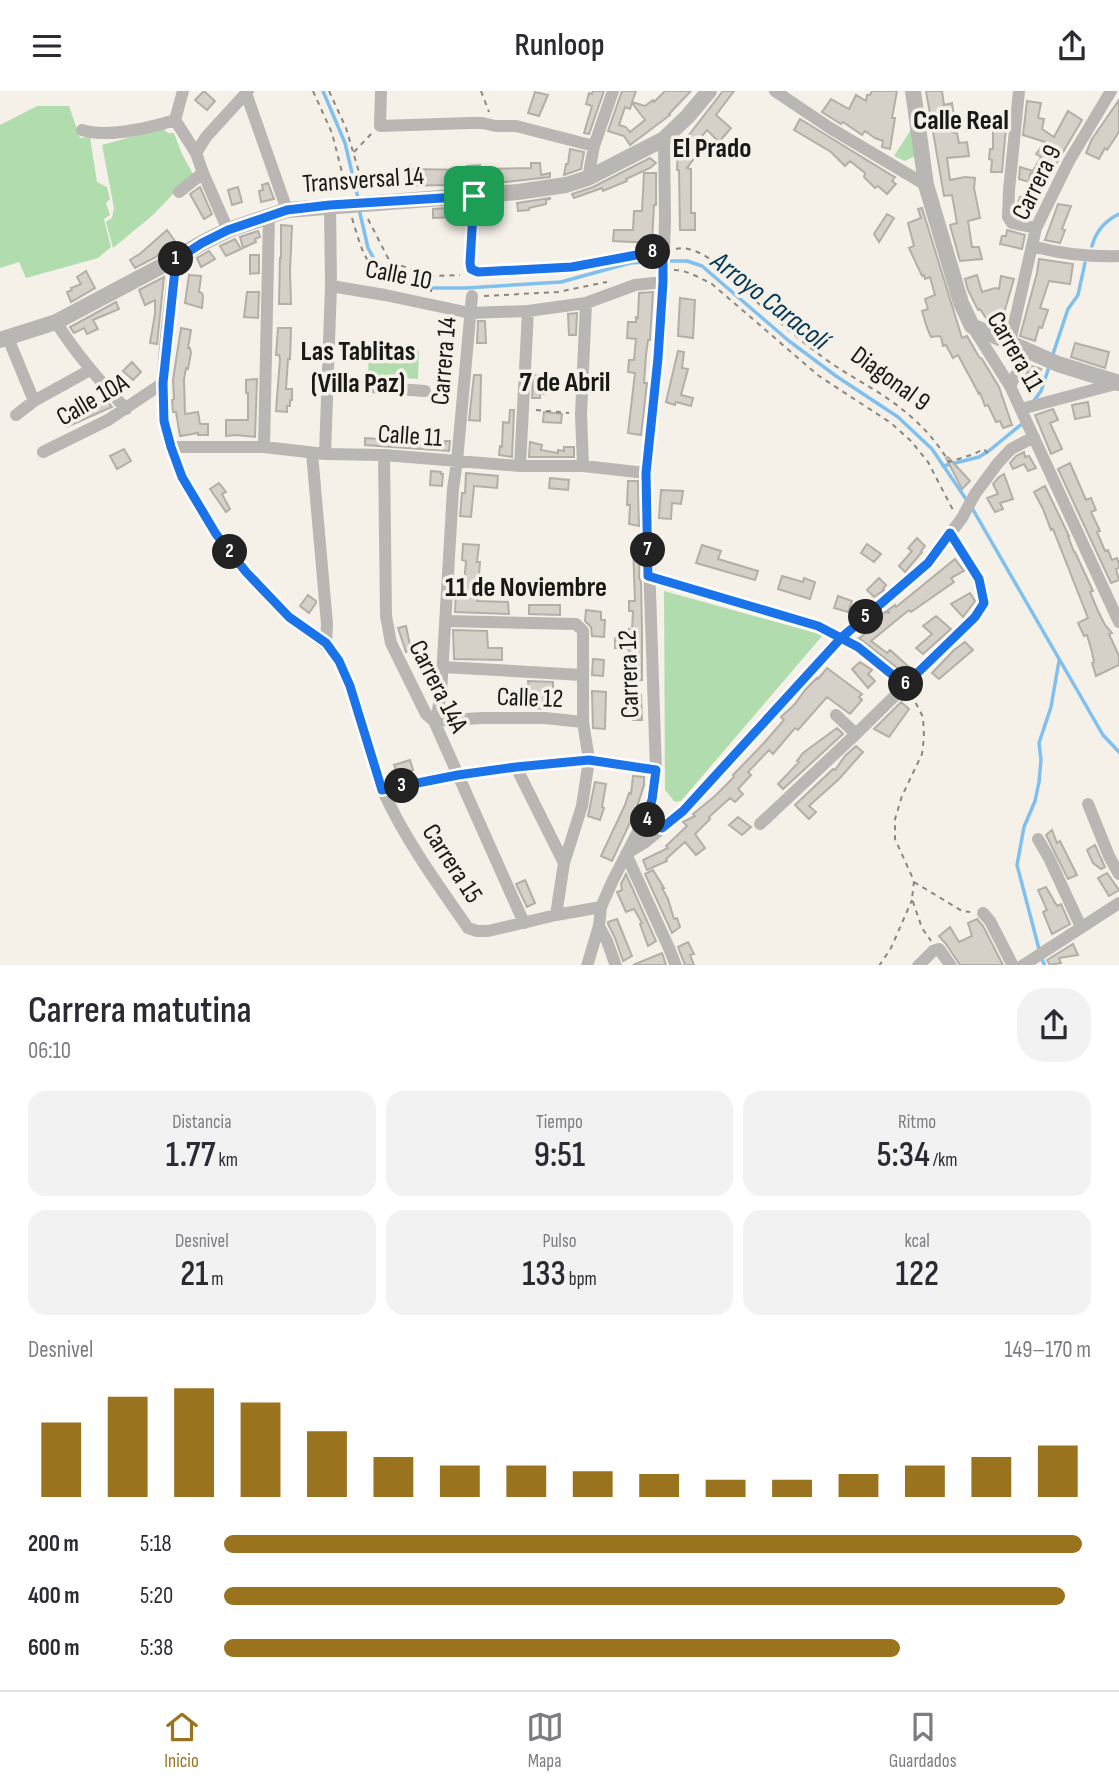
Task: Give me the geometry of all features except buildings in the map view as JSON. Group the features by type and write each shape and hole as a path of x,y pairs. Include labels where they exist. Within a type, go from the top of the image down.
{"street":[{"path":"183,91 175,120 196,153 228,230"},
{"path":"381,91 380,126 469,123 516,125 594,146"},
{"path":"588,178 594,146 613,91"},
{"path":"664,139 709,91"},
{"path":"775,91 830,128 926,185"},
{"name":"Carrera 11","path":"913,91 926,185 961,303 972,326 1010,386 1119,622"},
{"path":"1019,91 1008,217 1012,223 1036,228"},
{"name":"Carrera 9","path":"1010,342 1036,228 1069,161 1111,91"},
{"path":"196,153 206,137 247,92 287,210"},
{"path":"82,130 100,133 127,131 175,120"},
{"name":"Transversal 14","path":"4,339 55,322 228,230 287,210 330,205 356,197 474,196 566,185 588,178 664,139"},
{"name":"Carrera 12","path":"587,965 599,926 601,907 652,800 656,770 646,473 665,264 664,139"},
{"path":"179,192 203,173"},
{"path":"474,196 470,263 471,269 478,272 665,264"},
{"path":"326,454 331,286 330,205"},
{"path":"264,447 269,216"},
{"path":"1032,246 1057,253 1119,256"},
{"name":"Carrera 15","path":"176,260 163,383 164,421 182,477 216,534 246,572 289,617 326,643 339,661 350,686 382,790 408,839 468,928 488,931 524,923"},
{"name":"Calle 10","path":"331,286 470,313 528,311 586,303 635,285 665,264"},
{"name":"Carrera 14","path":"434,721 441,693 453,489 472,296"},
{"path":"583,466 581,414 586,303"},
{"path":"520,466 528,311"},
{"path":"55,322 72,348 126,409"},
{"path":"972,326 1052,362 1119,383"},
{"path":"4,339 34,401"},
{"path":"1010,386 1029,351"},
{"path":"16,415 34,401 90,370"},
{"name":"Calle 10A","path":"43,452 126,409 163,383"},
{"path":"676,965 626,854 683,811 841,638 928,563 961,520 975,494 1011,449 1027,422 1119,383"},
{"path":"329,384 425,391"},
{"name":"Calle 11","path":"171,447 264,447 326,454 384,455 520,466 583,466 646,473"},
{"path":"312,453 326,612 326,643"},
{"name":"Carrera 14A","path":"384,455 386,616 391,643 426,715 434,721 524,923"},
{"path":"760,824 975,617 984,603 979,579 950,533"},
{"path":"648,576 818,626 858,647 905,685"},
{"path":"446,621 576,624 583,631 583,722 589,760 582,806 564,863 556,915"},
{"path":"443,667 583,674"},
{"path":"835,715 856,734"},
{"name":"Calle 12","path":"434,721 545,718 583,722"},
{"path":"382,790 458,775 589,760 656,770"},
{"path":"516,767 564,863"},
{"path":"1087,804 1119,874"},
{"path":"645,818 662,828"},
{"path":"1038,839 1081,927"},
{"path":"1022,965 1119,903"},
{"path":"524,923 601,907"},
{"path":"983,913 1013,965"},
{"path":"599,926 616,965"},
{"path":"918,965 937,950 951,965"}],"path":[{"path":"313,91 356,197"},
{"path":"330,91 346,128 353,153 356,197"},
{"path":"481,91 496,126"},
{"path":"353,153 365,138 380,126"},
{"name":"Diagonal 9","path":"665,264 679,247 695,251 716,264 785,327 829,362 902,409 924,429 949,462 984,449 988,454"},
{"path":"665,264 712,284 819,376 891,423 911,441 928,462 961,520"},
{"path":"431,293 432,276"},
{"path":"524,409 581,414"},
{"path":"879,965 891,948 912,899 914,881 895,839 894,820 922,754 924,737 923,717 905,685"},
{"path":"914,881 962,911 983,913"},
{"path":"912,899 922,928 937,950"}],"green space":[{"path":"37,106 69,106 80,138 90,137 97,182 107,187 110,199 106,203 110,215 104,219 111,247 98,258 26,278 19,262 0,268 0,125"},
{"path":"914,125 915,156 905,161 894,156"},
{"path":"163,128 168,133 174,133 194,176 113,248 106,222 112,218 114,208 102,145"},
{"path":"369,347 419,350 418,379 368,376"},
{"path":"664,591 823,635 681,801 675,802 665,790"}],"waterway":[{"name":"Arroyo Caracolí","path":"323,91 345,143 358,198"},
{"name":"Arroyo Caracolí","path":"359,209 368,248 374,259 394,277 410,285 466,288 561,282 630,263 659,261"},
{"path":"1092,246 1101,227 1119,214"},
{"name":"Arroyo Caracolí","path":"667,261 687,261 702,266 789,341 898,417 932,449 968,502"},
{"path":"1052,357 1068,309 1078,295 1085,263"},
{"path":"1033,402 1041,391 1050,364"},
{"path":"943,466 979,457 1023,423"},
{"name":"Arroyo Caracolí","path":"972,508 1103,735 1119,752"},
{"name":"Arroyo Caracolí","path":"1039,949 1017,865 1024,827 1035,801 1039,782 1039,743 1051,707 1059,661"},
{"name":"Arroyo Caracolí","path":"1041,957 1045,965"}],"district":[{"name":"Calle Real","path":"961,119"},
{"name":"El Prado","path":"712,147"},
{"name":"Las Tablitas (Villa Paz)","path":"358,366"},
{"name":"7 de Abril","path":"565,381"},
{"name":"11 de Noviembre","path":"526,586"}],"route":[{"path":"474,196 287,210 228,230 176,260 163,383 164,421 171,447 182,477 216,534 246,572 289,617 326,643 339,661 350,686 382,790 458,775 589,760 656,770 652,800 645,818 662,828 683,811 841,638 928,563 950,533 979,579 984,603 975,617 905,685 858,647 841,638 818,626 648,576 646,473 658,358 663,250 572,267 478,272 471,269 470,263 474,196"}]}
